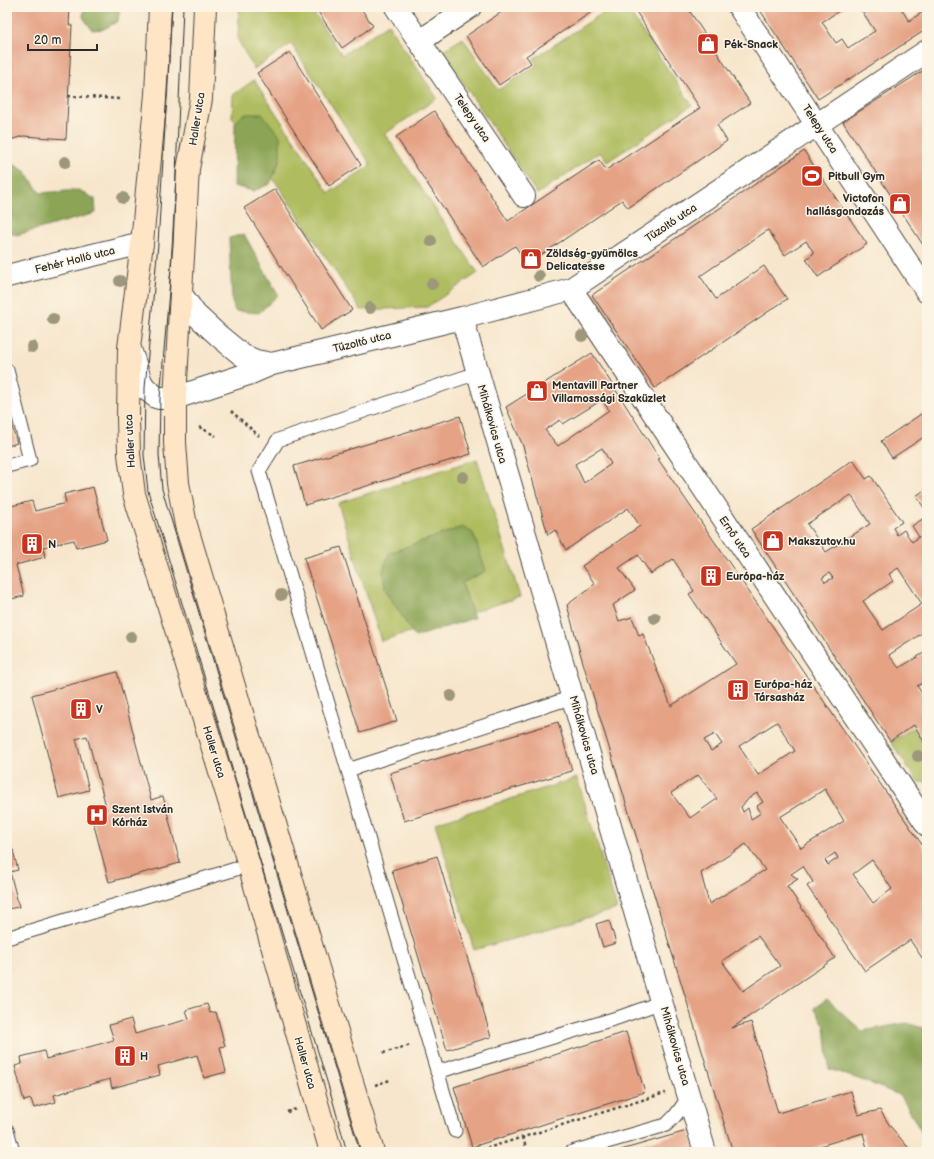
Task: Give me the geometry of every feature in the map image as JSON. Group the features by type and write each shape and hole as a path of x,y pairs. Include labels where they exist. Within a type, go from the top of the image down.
{"street":[{"name":"Haller utca","path":"160,7 156,94 142,243 129,348 129,454 134,494 249,866 331,1152"},
{"name":"Haller utca","path":"205,7 201,99 188,169 175,398 175,442 178,483 186,525 373,1152"},
{"name":"Telepy utca","path":"396,7 524,196"},
{"path":"420,41 470,7"},
{"name":"Telepy utca","path":"739,7 927,292"},
{"name":"Tűzoltó utca","path":"175,398 250,373 272,364 462,318 572,289 927,52"},
{"name":"Fehér Holló utca","path":"7,276 142,243"},
{"name":"Ernő utca","path":"572,289 927,825"},
{"name":"Tűzoltó utca","path":"181,294 195,314 242,355 256,361 272,364"},
{"name":"Mihálkovics utca","path":"462,318 705,1152"},
{"name":"Haller utca","path":"129,348 145,388 156,397 175,398"}],"lane":[{"path":"7,370 30,460 7,466"},
{"path":"455,1131 259,471 278,440 477,373"},
{"path":"348,770 572,697"},
{"path":"7,938 249,866"},
{"path":"437,1072 620,1017 662,1002"},
{"path":"572,1152 666,1125 675,1116 688,1092"},
{"path":"7,1130 13,1152"}],"path":[{"path":"68,96 121,99"},
{"path":"231,411 272,449"},
{"path":"383,1053 428,1040"},
{"path":"475,1152 523,1137 688,1092"},
{"path":"523,1137 527,1152"}],"green space":[{"path":"84,7 120,7 118,21 104,29 92,30 83,17"},
{"path":"239,7 310,7 342,55 388,24 437,98 385,134 478,273 427,307 361,310 232,117 233,95 254,80 329,193 371,165 291,44 254,69 238,40"},
{"path":"601,7 626,7 692,105 607,162 600,152 537,194 442,51 463,38 498,90 537,65 533,59 604,12"},
{"path":"244,114 262,114 280,136 280,160 270,184 253,191 234,186 235,123"},
{"path":"7,160 26,172 40,193 79,190 95,199 96,213 17,235 10,233 7,230"},
{"path":"244,234 278,295 259,313 235,311 232,302 229,238"},
{"path":"477,459 520,597 381,641 338,503"},
{"path":"462,527 473,533 486,571 462,583 474,618 415,637 385,589 383,571 389,553"},
{"path":"913,728 927,749 927,782 918,782 891,742"},
{"path":"577,778 617,909 474,950 435,823"},
{"path":"827,999 862,1031 906,1023 927,1029 927,1142 901,1096 870,1083 829,1069 825,1026 814,1008"}],"building":[{"path":"7,7 70,7 69,25 72,25 66,139 23,136 7,141"},
{"path":"315,7 360,7 373,26 342,48"},
{"path":"509,7 595,7 596,9 526,56 531,63 499,85 466,36"},
{"path":"633,7 687,7 750,103 717,125 727,141 628,208 622,200 528,264 515,246 483,267 396,137 434,111 508,221 599,160 606,170 700,108"},
{"path":"758,7 845,7 822,22 836,43 842,39 848,48 875,31 859,7 900,7 909,21 927,9 927,29 818,99"},
{"path":"290,52 361,165 329,186 257,73"},
{"path":"927,68 927,139 923,142 927,148 927,251 843,122"},
{"path":"804,151 867,244 818,277 806,259 814,253 806,241 785,255 768,230 700,276 716,299 764,266 787,299 655,388 592,295"},
{"path":"275,189 352,310 321,330 244,208"},
{"path":"592,353 660,459 658,459 927,852 927,965 910,940 865,971 807,886 813,882 803,866 791,874 798,879 787,886 835,958 732,1028 751,1022 778,1113 851,1091 858,1115 880,1110 890,1126 912,1152 868,1152 863,1133 800,1152 733,1152 581,656 567,605 595,584 582,566 640,526 628,508 566,550 555,530 548,535 523,446 506,407","holes":["602,400 609,410 558,446 545,430 560,420 563,424","602,448 611,464 584,483 575,464","638,555 651,574 673,559 694,591 689,594 736,664 671,706 643,634 639,636 632,617 619,621 613,605 635,590 619,568","777,722 795,751 758,775 739,746","715,734 722,744 711,751 704,740","698,775 717,799 690,818 671,793","825,789 844,821 801,848 780,817","757,793 763,802 757,806 761,813 751,819 748,808 743,812 741,807 749,798","746,844 765,870 709,904 701,873","835,853 838,858 828,865 825,860","872,860 892,889 873,903 853,874","758,936 780,966 743,991 722,961"]},
{"path":"7,410 17,443 7,446"},
{"path":"927,410 927,435 892,458 881,441"},
{"path":"460,416 471,454 305,505 294,466"},
{"path":"853,460 866,479 871,476 902,522 893,528 897,535 904,530 912,542 919,537 912,526 927,516 927,630 889,655 899,668 927,651 927,680 917,686 927,700 927,746 914,725 890,741 751,529","holes":["851,495 870,524 826,552 807,524","898,568 922,604 883,630 863,601 893,581 889,574","829,573 833,578 825,582 822,578"]},
{"name":"N","path":"93,487 107,540 76,548 74,540 43,547 45,557 16,565 24,596 7,600 7,507 32,501 35,511 66,503 64,494"},
{"path":"927,488 927,512 916,496"},
{"path":"341,547 397,721 360,733 304,558"},
{"path":"117,672 151,800 163,796 180,863 109,882 91,814 107,810 87,736 76,739 89,790 59,798 32,695"},
{"path":"558,722 572,771 404,821 390,773"},
{"path":"13,850 18,870 10,872 19,907 7,909 7,852"},
{"path":"437,856 491,1037 447,1050 392,870"},
{"path":"609,920 616,943 603,947 596,924"},
{"name":"H","path":"207,1004 210,1013 216,1012 225,1046 220,1047 226,1072 204,1078 197,1055 158,1066 160,1075 112,1088 110,1079 54,1095 56,1102 34,1108 31,1099 24,1101 15,1066 22,1064 21,1057 44,1051 46,1059 114,1040 109,1025 131,1019 135,1034 189,1019 186,1010"},
{"path":"626,1032 645,1092 472,1147 454,1087"},
{"path":"690,1130 696,1152 614,1152"}],"tram line":[{"path":"172,7 158,244 145,388 144,455 148,491 332,1098 347,1152"},
{"path":"183,7 173,244 160,398 159,455 162,489 360,1152"}],"place":[{"name":"Pék-Snack","path":"708,44"},
{"name":"Pitbull Gym","path":"812,176"},
{"name":"Victofon hallásgondozás","path":"900,204"},
{"name":"Zöldség-gyümölcs Delicatesse","path":"531,259"},
{"name":"Mentavill Partner Villamossági Szaküzlet","path":"537,391"},
{"name":"Makszutov.hu","path":"773,541"},
{"name":"N","path":"32,544"},
{"name":"Európa-ház","path":"711,576"},
{"name":"Európa-ház Társasház","path":"738,690"},
{"name":"V","path":"81,709"},
{"name":"Szent István Kórház","path":"97,815"},
{"name":"H","path":"125,1056"}]}
